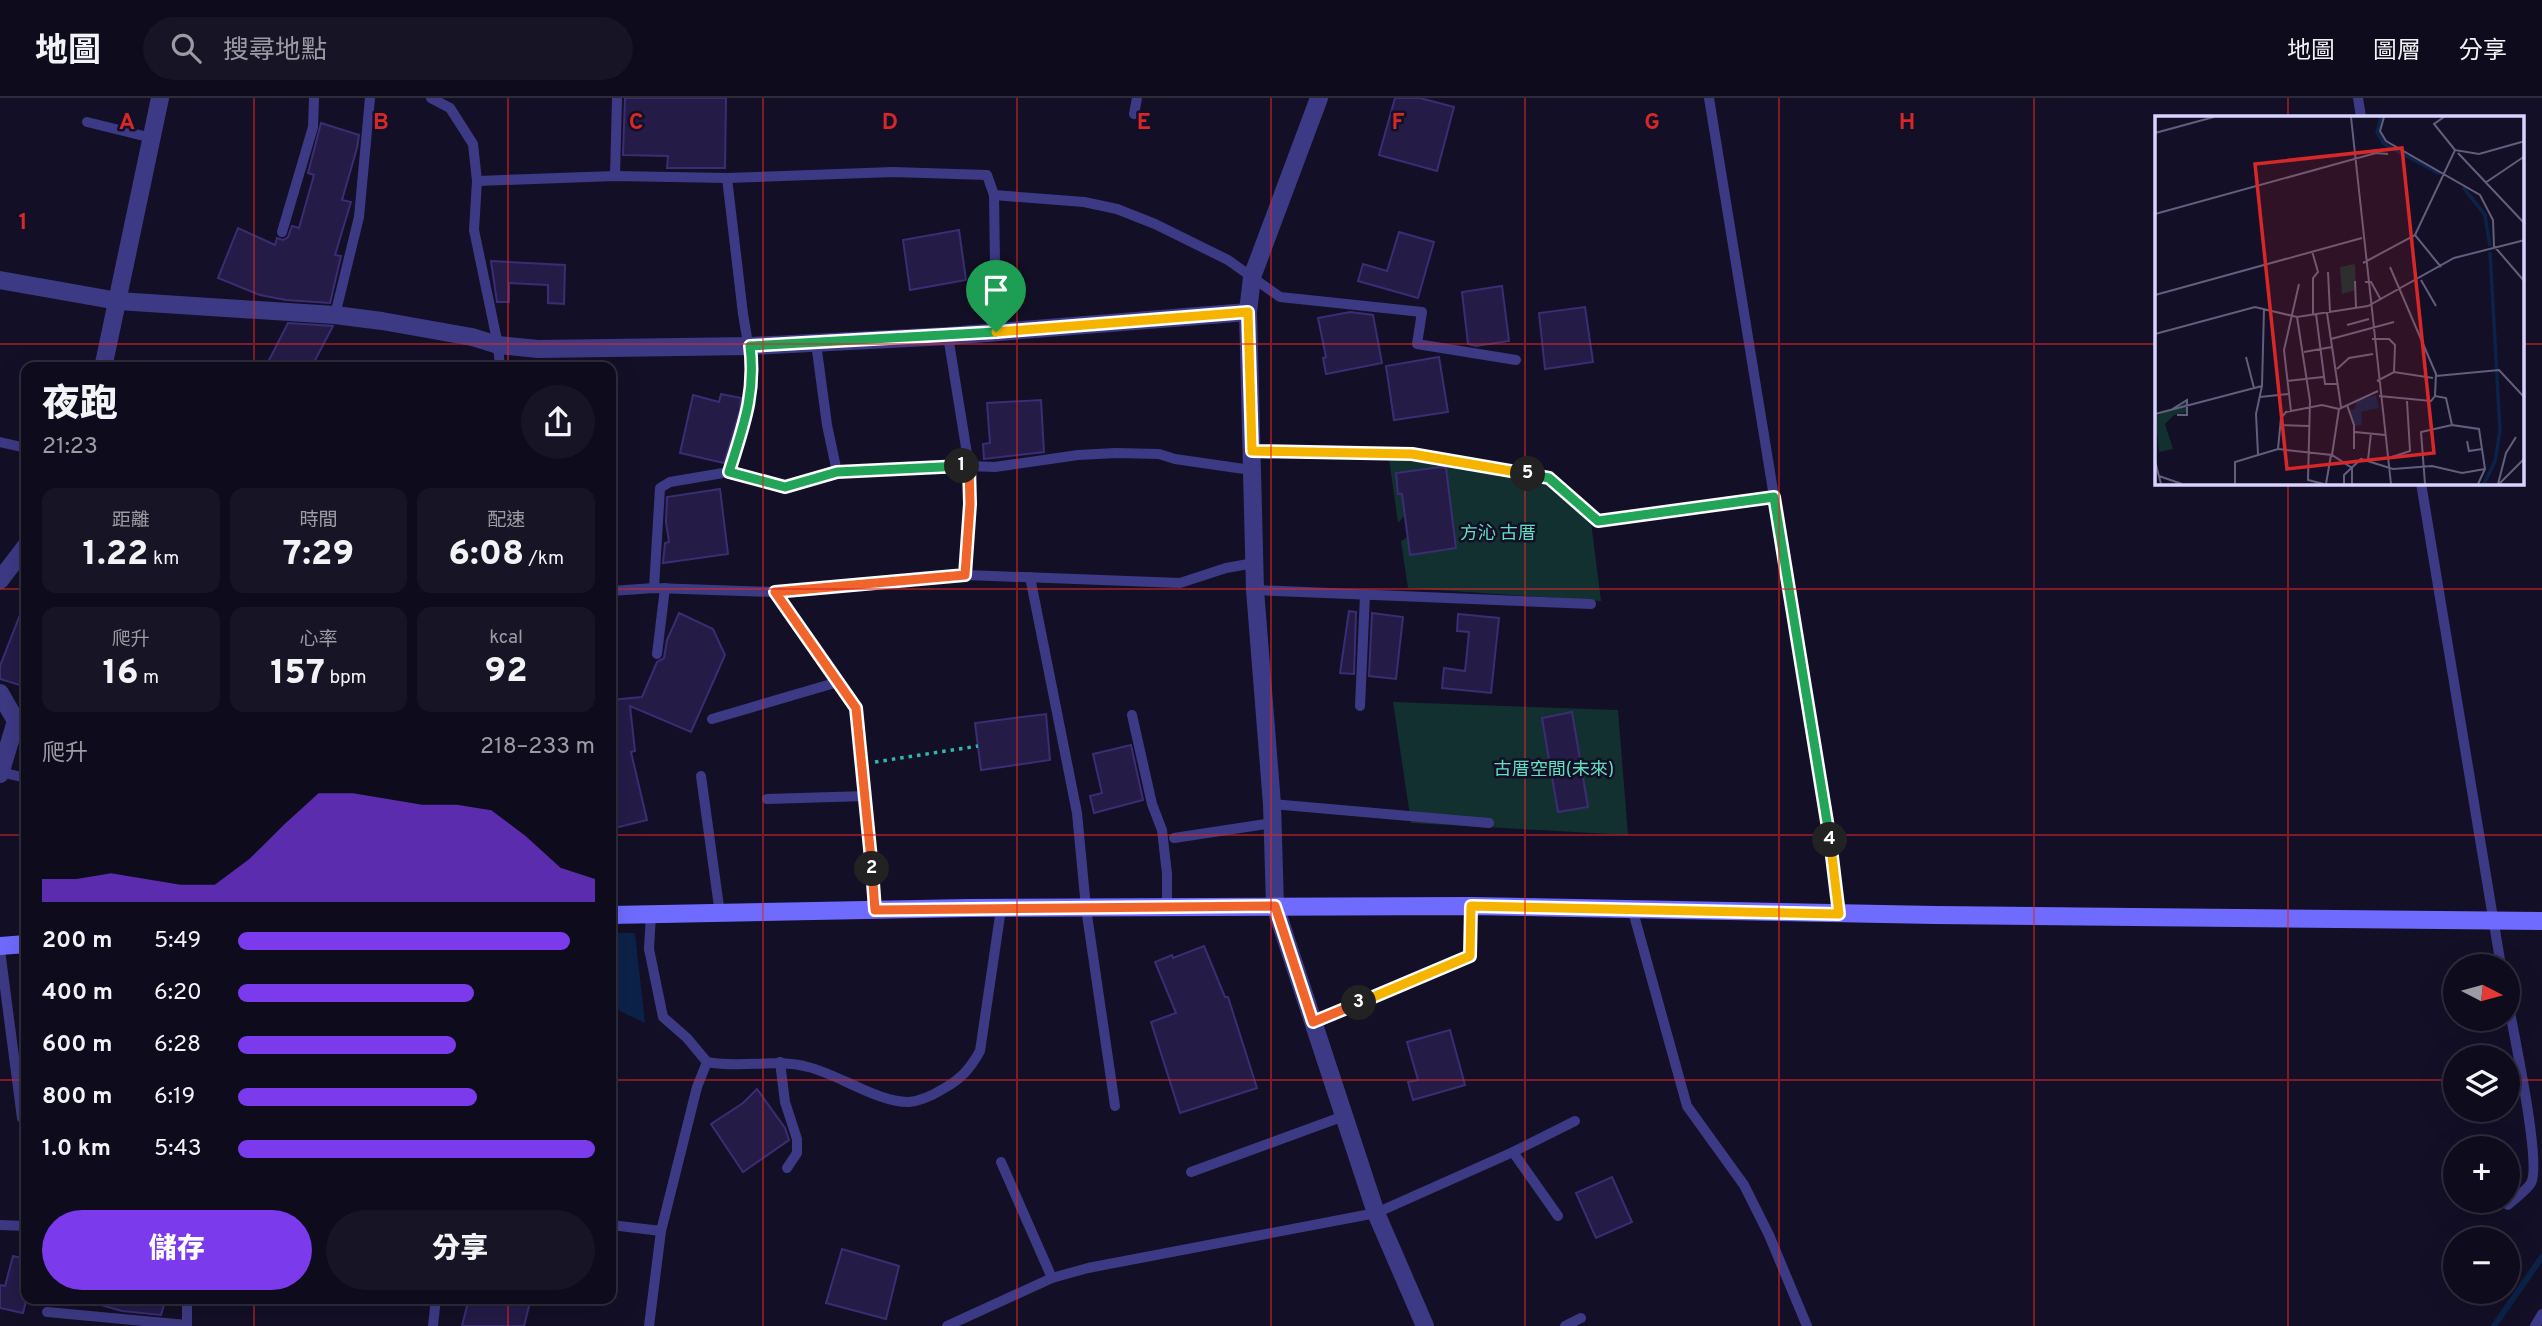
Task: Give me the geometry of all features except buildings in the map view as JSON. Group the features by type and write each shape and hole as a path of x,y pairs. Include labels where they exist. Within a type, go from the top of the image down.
{"street":[{"path":"104,362 160,98"},
{"path":"1319,98 1252,277 1248,312 1255,590 1272,804 1275,906 1376,1213 1425,1326"},
{"path":"0,281 118,300 335,315 472,337 498,345 538,349 816,343 948,336 1248,312"},
{"path":"0,580 21,553"},
{"path":"0,693 16,721 0,773"},
{"path":"616,915 875,910 1471,906 1839,914 2542,921"},
{"path":"0,948 21,945"}],"lane":[{"path":"282,232 313,127 314,98"},
{"path":"335,315 359,217 370,98"},
{"path":"431,98 450,108 472,144 477,181 474,230 499,362"},
{"path":"615,176 617,98"},
{"path":"1134,114 1137,98"},
{"path":"1709,98 1827,821 1839,914"},
{"path":"2358,98 2361,116"},
{"path":"87,122 152,138"},
{"path":"477,181 615,176 727,178 893,172 987,175 994,195 996,332"},
{"path":"727,178 752,367 748,412 729,472"},
{"path":"994,195 1084,202 1117,209 1155,224 1228,260 1280,296 1422,312 1417,344 1516,360"},
{"path":"948,336 969,466 970,504 965,575"},
{"path":"816,343 827,425 837,472"},
{"path":"0,442 21,447"},
{"path":"1252,451 1412,454 1549,478 1598,521 1774,497"},
{"path":"657,654 660,488 670,482 729,472 785,487 837,472 995,467 1078,455 1116,453 1159,454 1251,470"},
{"path":"2421,485 2499,954"},
{"path":"616,591 659,588 775,592 965,575 1180,583 1226,568 1254,563"},
{"path":"1030,577 1077,813 1086,908 1115,1106"},
{"path":"1255,590 1591,604"},
{"path":"775,592 856,708 875,910"},
{"path":"1360,706 1365,594"},
{"path":"712,719 838,682"},
{"path":"1132,715 1152,804 1162,830 1167,874 1167,908"},
{"path":"0,773 21,777"},
{"path":"701,776 720,915"},
{"path":"767,799 866,796"},
{"path":"1272,804 1489,823"},
{"path":"1174,838 1273,823"},
{"path":"1313,1022 1470,956 1471,906"},
{"path":"1632,908 1687,1106 1744,1185 1807,1326"},
{"path":"651,914 649,949 663,1017 687,1038 707,1062 730,1066 780,1062 810,1067 888,1098 909,1102 931,1096 960,1080 980,1052 1001,909"},
{"path":"0,948 21,1110"},
{"path":"2513,1031 2527,1106 2534,1166 2531,1183 2520,1194"},
{"path":"649,1326 661,1231 696,1087 707,1062"},
{"path":"780,1062 785,1102 797,1139 797,1153 787,1168"},
{"path":"1191,1172 1344,1116"},
{"path":"947,1326 1052,1278 1088,1268 1376,1213 1513,1152 1574,1121"},
{"path":"1513,1152 1558,1216"},
{"path":"1001,1162 1052,1278"},
{"path":"0,1225 21,1226"},
{"path":"616,1226 661,1231"},
{"path":"47,1312 187,1326 187,1304"},
{"path":"433,1326 435,1304"},
{"path":"2535,1326 2542,1314"},
{"path":"1565,1326 1581,1318"}],"path":[{"path":"863,764 978,746"}],"green space":[{"name":"方沁 古厝","path":"1389,459 1494,470 1534,480 1556,490 1591,522 1601,601 1408,588 1401,541 1408,537 1430,534 1405,515 1398,523"},
{"name":"古厝空間(未來)","path":"1393,702 1618,710 1628,835 1411,823"}],"water":[{"path":"616,933 635,933 645,1023 616,1009"}],"waterway":[{"path":"2494,1326 2542,1257"}],"route":[{"path":"1248,312 1252,451 1412,454 1549,478 1598,521 1774,497 1829,834 1839,914 1471,906 1470,956 1313,1022 1275,906 875,910 856,708 775,592 965,575 970,504 969,466 837,472 785,487 729,472 748,412 752,367 750,346 996,332 1248,312"}]}
